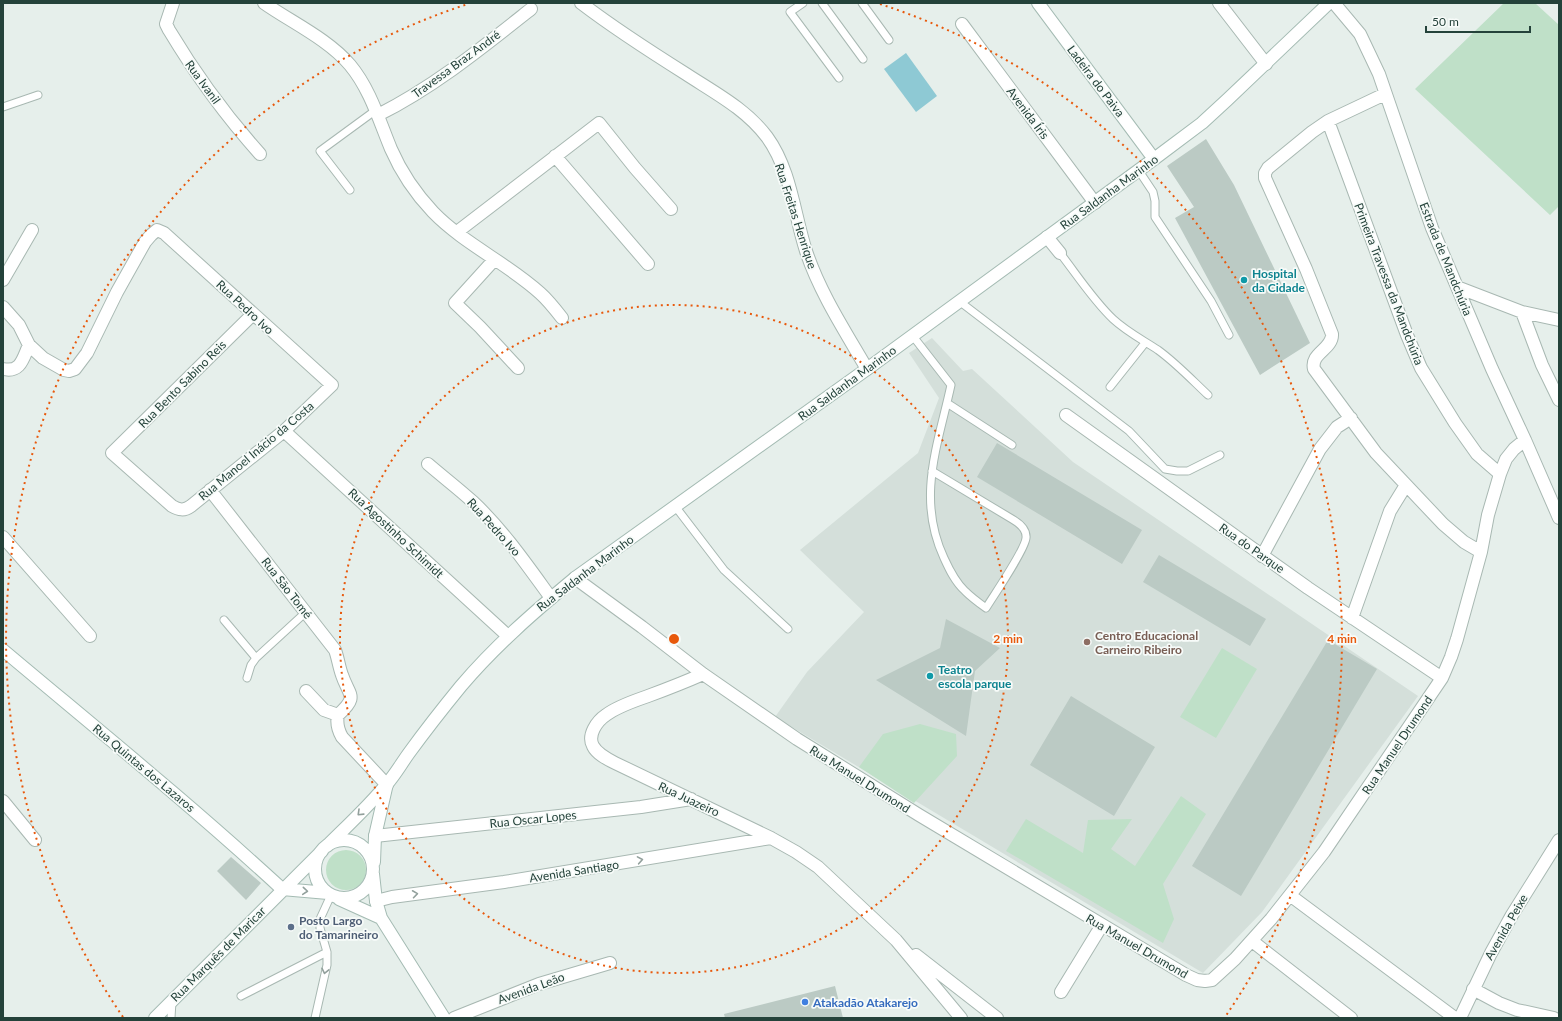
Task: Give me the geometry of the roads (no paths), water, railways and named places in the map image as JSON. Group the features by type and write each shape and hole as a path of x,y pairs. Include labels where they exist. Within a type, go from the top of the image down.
{"street":[{"name":"Rua Ivanil","path":"173,3 166,24 169,30 210,94 260,154"},
{"path":"264,3 320,39 340,55 358,76 377,112 392,150 416,193 434,213 494,260 540,293 562,318"},
{"name":"Rua Freitas Henrique","path":"581,3 655,54 726,100 745,114 767,138 776,152 784,171 806,250 818,282 867,369"},
{"name":"Ladeira do Paiva","path":"1038,3 1154,159"},
{"path":"1220,3 1266,64"},
{"name":"Rua Saldanha Marinho","path":"324,848 387,785 410,752 460,687 508,636 551,598 575,578 867,369 1139,171 1202,122 1266,64 1329,3"},
{"name":"Estrada de Mandchúria","path":"1334,3 1360,34 1379,74 1432,228 1492,369 1559,518"},
{"name":"Travessa Braz André","path":"377,112 417,94 493,39 531,9"},
{"name":"Avenida Íris","path":"962,24 1094,203"},
{"path":"1385,94 1328,121 1312,132 1268,168 1265,173 1265,178 1306,269 1332,334 1330,341 1314,360 1312,364 1314,369 1376,453 1443,524 1464,542 1481,552"},
{"name":"Primeira Travessa da Mandchúria","path":"1328,121 1407,335 1421,368 1442,404 1477,454 1500,474"},
{"path":"457,232 599,123 635,168 671,209"},
{"path":"555,156 648,264"},
{"path":"3,280 32,230"},
{"name":"Rua Pedro Ivo","path":"29,345 43,358 64,370 69,371 75,369 87,353 116,292 145,242 156,230 164,233 332,385"},
{"path":"1048,237 1060,253"},
{"path":"494,260 455,303 480,327 518,368"},
{"path":"1458,287 1522,312 1559,320"},
{"path":"3,307 19,325 29,345 18,368 11,371 3,369"},
{"path":"1522,312 1542,365 1559,400"},
{"name":"Rua Bento Sabino Reis","path":"177,509 112,454 252,314"},
{"name":"Rua Manoel Inácio da Costa","path":"177,509 184,510 188,508 284,431 332,385"},
{"name":"Rua do Parque","path":"1066,415 1262,556 1442,678"},
{"path":"1262,556 1320,449 1337,427 1350,418"},
{"name":"Rua Agostinho Schimidt","path":"284,431 508,636"},
{"name":"Rua Manuel Drumond","path":"575,578 642,627 702,674 759,714 861,780 1186,974 1197,980 1212,980 1252,941 1291,896 1324,852 1442,678 1457,639 1481,552 1488,515 1500,474 1506,459 1514,448 1525,440"},
{"name":"Rua Pedro Ivo","path":"428,464 473,502 493,523 517,551 551,598"},
{"path":"1352,618 1390,511 1406,485"},
{"name":"Rua Sāo Tomé","path":"210,490 335,650 342,676 350,692 350,700 338,716"},
{"path":"3,537 90,636"},
{"name":"Rua Quintas dos Lazaros","path":"3,650 154,776 239,849 282,889"},
{"name":"Rua Juazeiro","path":"702,674 611,712 598,723 592,735 593,747 605,757 771,838 796,852 818,867 896,940 998,1018"},
{"path":"306,691 324,710 338,716 338,730 342,737 387,785"},
{"name":"Rua Saldanha Marinho","path":"374,870 375,836 387,785"},
{"name":"Rua Oscar Lopes","path":"375,836 641,807 691,799"},
{"path":"3,801 35,840"},
{"name":"Avenida Santiago","path":"376,901 392,897 504,882 771,838"},
{"path":"382,918 331,895 322,888 316,874 318,858 324,848 335,841 343,840 356,842 367,850 372,858 376,901 382,918 444,1018"},
{"name":"Avenida Peixe","path":"1460,1018 1473,989 1512,915 1559,840"},
{"name":"Rua Marquês de Maricar","path":"155,1018 324,848"},
{"path":"282,889 351,898 359,894 368,885 374,870"},
{"path":"1291,896 1455,1018"},
{"path":"1061,992 1102,925"},
{"name":"Rua Juazeiro","path":"896,940 961,1018"},
{"path":"1252,941 1351,1018"},
{"name":"Avenida Leão","path":"454,1018 539,984 610,963"},
{"path":"1473,989 1499,1003 1517,1010 1554,1018"}],"lane":[{"path":"803,3 790,12 839,78"},
{"path":"822,3 863,59"},
{"path":"862,3 889,40"},
{"path":"3,107 38,95"},
{"path":"350,190 320,151 377,112"},
{"path":"1139,171 1153,192 1155,201 1155,217 1211,301 1229,335"},
{"path":"1060,253 1112,318 1125,330 1158,350 1172,361 1208,395"},
{"path":"959,301 1129,431 1165,469 1188,471 1220,455"},
{"path":"912,335 951,385 932,471 930,504 933,525 939,547 950,571 964,590 986,608 1021,551 1026,537 1025,532 1021,525 1012,518 932,471"},
{"path":"1110,387 1145,343"},
{"path":"947,402 1012,445"},
{"path":"675,506 724,570 788,629"},
{"path":"247,678 251,665 256,658 306,612"},
{"path":"224,620 256,658"},
{"path":"315,1018 327,965 326,952 320,928 320,919 331,895"},
{"path":"241,996 326,952"},
{"path":"171,1018 172,1000"}],"water":[{"path":"906,53 937,96 916,112 884,69"}],"place":[{"name":"Hospital da Cidade","path":"1244,280"},
{"name":"Centro Educacional Carneiro Ribeiro","path":"1087,642"},
{"name":"Teatro escola parque","path":"930,676"},
{"name":"Posto Largo do Tamarineiro","path":"291,927"},
{"name":"Atakadão Atakarejo","path":"805,1002"}]}
